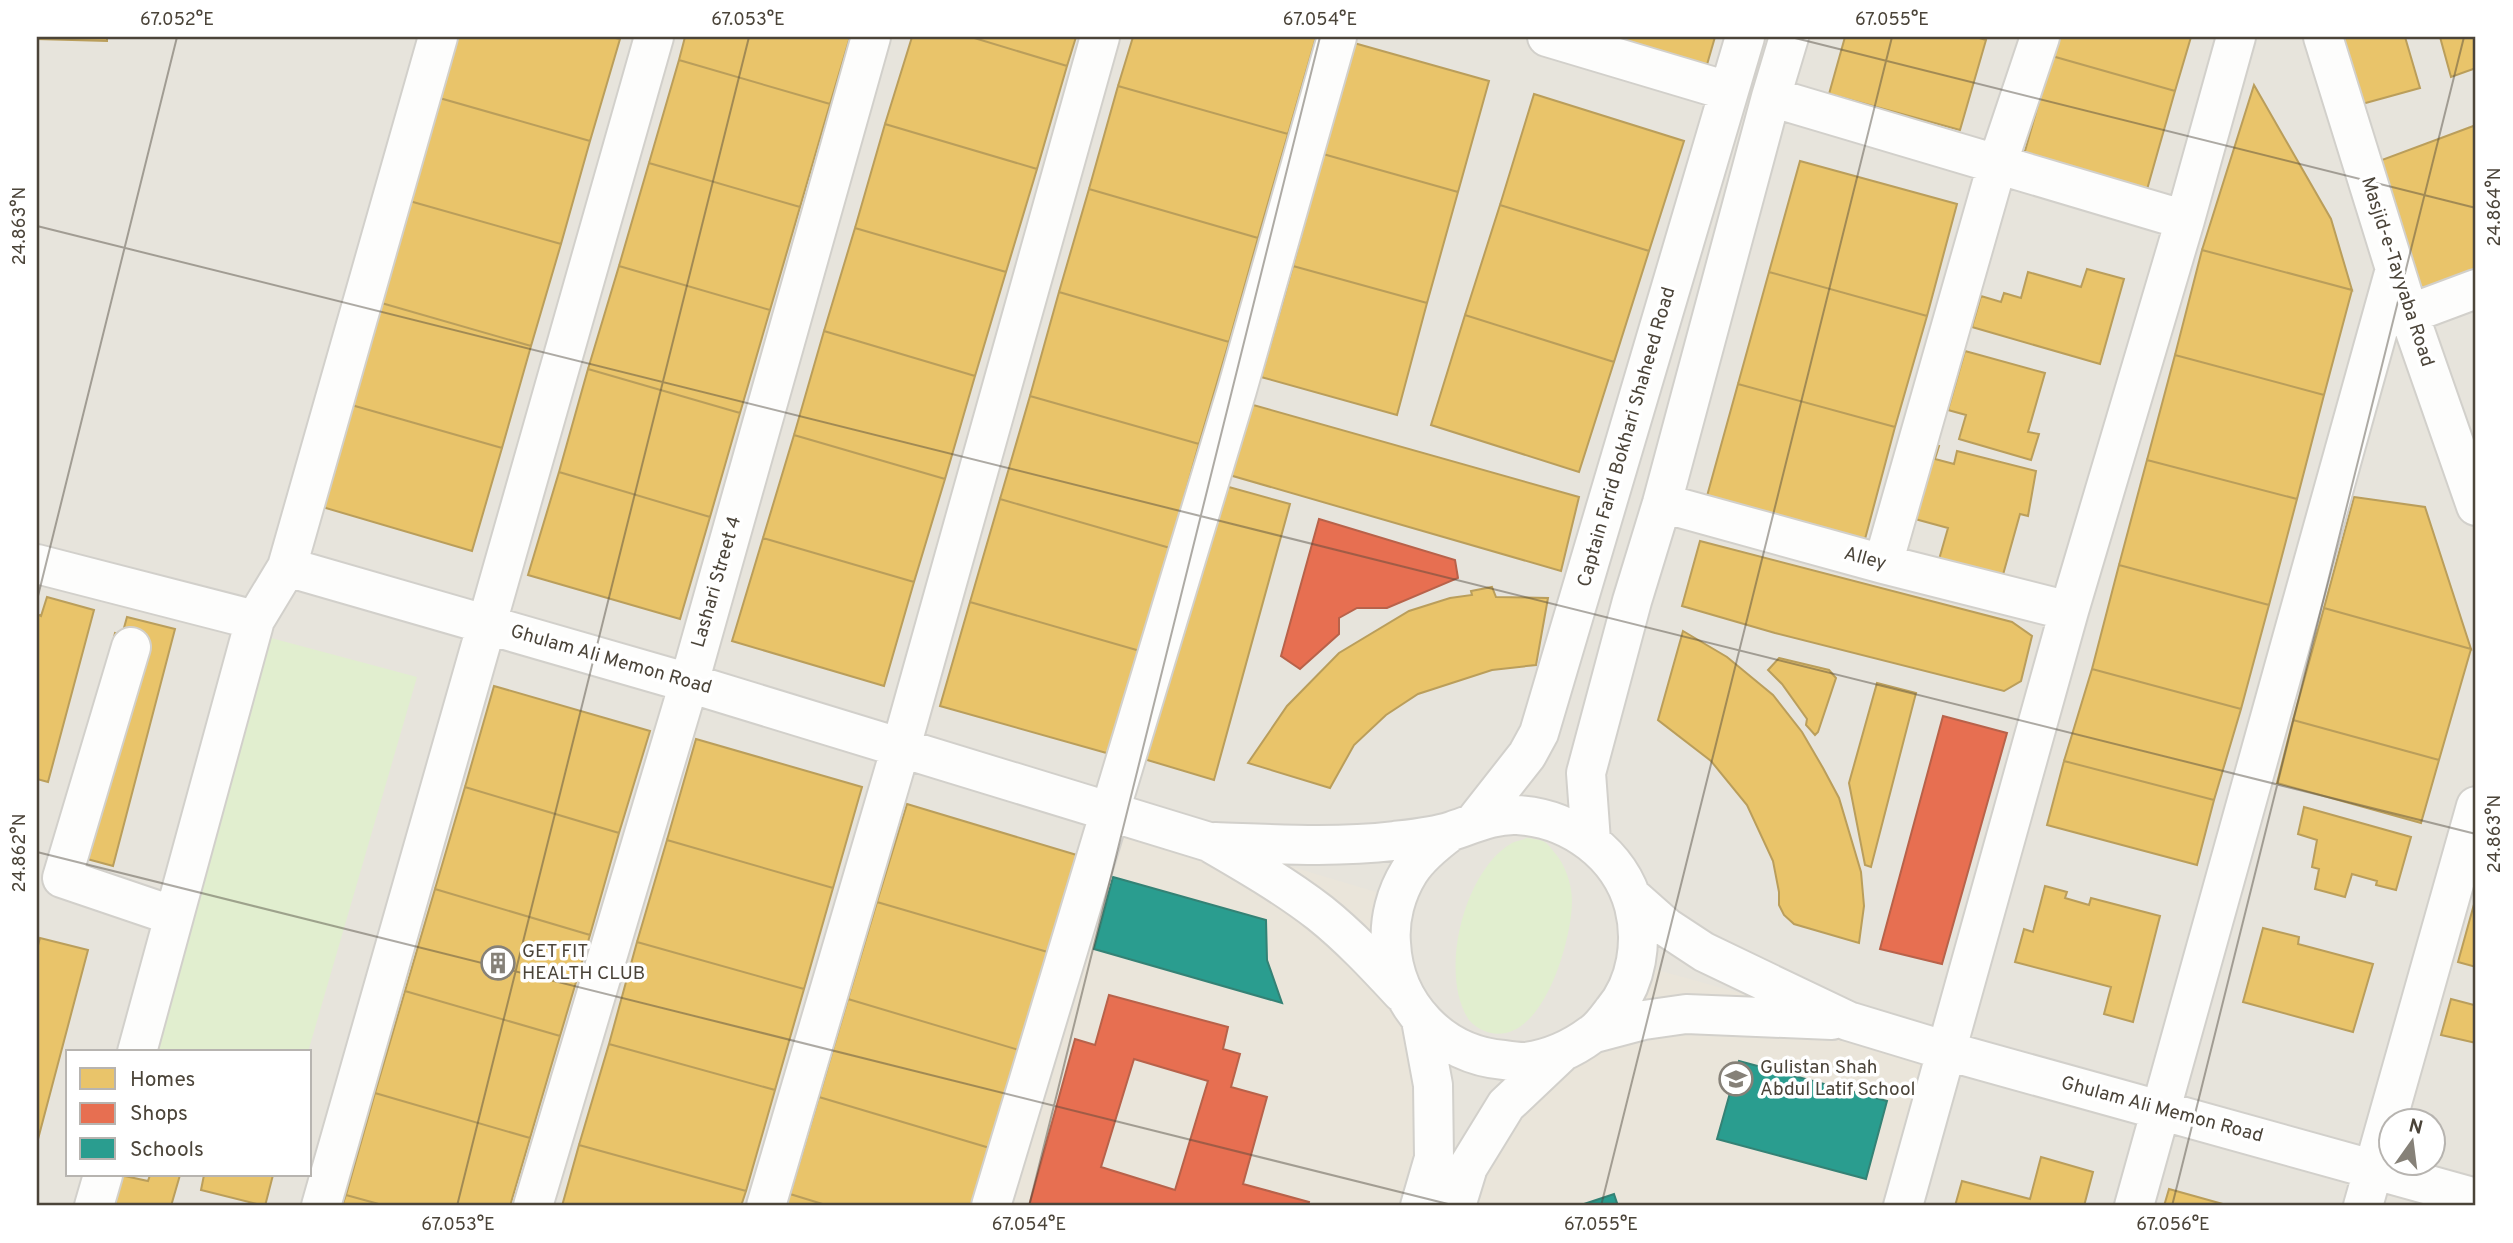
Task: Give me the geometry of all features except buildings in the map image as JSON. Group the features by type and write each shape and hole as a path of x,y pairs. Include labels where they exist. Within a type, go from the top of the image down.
{"street":[{"path":"138,1050 255,620 288,567 438,37"},
{"path":"321,1206 654,37"},
{"name":"Lashari Street 4","path":"533,1206 689,683 871,37"},
{"path":"766,1206 901,747 1100,37"},
{"path":"991,1206 1237,390 1337,37"},
{"path":"1547,37 1728,91"},
{"name":"Captain Farid Bokhari Shaheed Road","path":"1463,826 1527,755 1539,733 1745,37"},
{"path":"1591,841 1586,773 1789,37"},
{"path":"1883,564 1997,165 2040,37"},
{"path":"1903,1206 2069,611 2185,220 2236,37"},
{"name":"Masjid-e-Tayyaba Road","path":"2323,37 2409,314 2476,506"},
{"path":"1771,97 2185,220"},
{"path":"2134,1206 2395,269"},
{"path":"2409,314 2476,289"},
{"name":"Alley","path":"1662,503 1883,564 2069,611"},
{"path":"37,564 255,620"},
{"name":"Ghulam Ali Memon Road","path":"288,567 689,683 1209,842"},
{"path":"131,647 62,878 174,916"},
{"path":"2362,1206 2476,806"},
{"path":"1209,842 1334,844 1393,841 1516,815 1556,822 1591,841 1608,857 1631,896 1637,918 1639,941 1636,964 1621,1002 1595,1033"},
{"path":"1420,1206 1434,1158 1433,1085 1411,1007 1392,962 1390,930 1396,898 1409,872 1427,849 1463,826"},
{"path":"1209,842 1270,877 1320,913 1361,949 1411,1007 1449,1044 1485,1059 1523,1062 1560,1054"},
{"path":"1631,896 1666,927 1704,952 1848,1021"},
{"path":"1457,1206 1468,1167 1506,1105 1560,1054 1595,1033 1644,1020 1686,1014 1848,1021"},
{"name":"Ghulam Ali Memon Road","path":"1848,1021 2476,1198"},
{"path":"94,1206 103,1176"}],"shaded area":[{"path":"37,37 2476,37 2476,1206 37,1206"},
{"path":"1109,812 1396,898 1421,1020 1420,1206 991,1206"},
{"name":"Gulistan Shah Abdul Latif School","path":"1636,964 1947,1051 1903,1206 1456,1206 1468,1167"}],"green space":[{"path":"271,638 417,677 309,1050 159,1050"},
{"path":"1527,838 1541,840 1547,844 1561,862 1571,888 1571,919 1560,964 1538,1008 1523,1024 1506,1033 1487,1032 1469,1020 1460,1000 1456,977 1456,951 1461,924 1469,899 1495,856 1512,843"}],"place":[{"name":"GET FIT HEALTH CLUB","path":"498,963"},
{"name":"Gulistan Shah Abdul Latif School","path":"1736,1079"}]}
